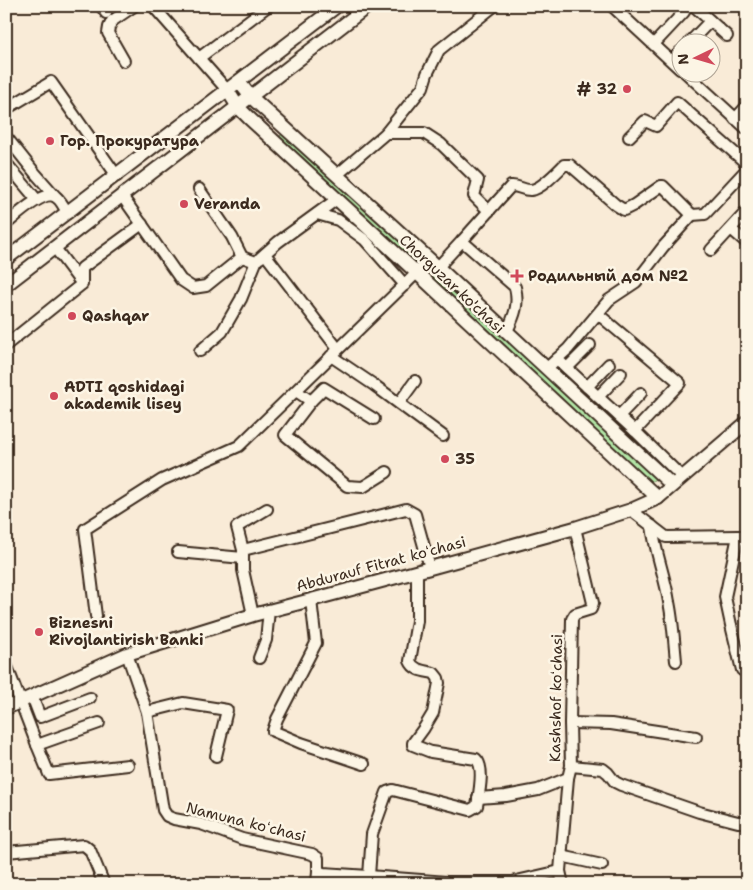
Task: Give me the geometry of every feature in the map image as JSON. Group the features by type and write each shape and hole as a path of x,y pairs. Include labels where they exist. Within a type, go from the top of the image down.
{"main road":[{"path":"6,259 337,6"},
{"path":"6,285 368,6"},
{"name":"Chorguzar ko'chasi","path":"239,82 251,97 547,368 677,481"},
{"name":"Chorguzar ko'chasi","path":"228,91 238,107 249,118 658,498"},
{"name":"Abdurauf Fitrat koʻchasi","path":"6,708 127,654 270,610 417,572 575,528 631,510 658,498 747,422"}],"street":[{"path":"124,61 108,33 109,27 112,21 134,6"},
{"path":"153,6 228,91"},
{"path":"199,58 268,6"},
{"path":"337,175 386,133 423,87 439,50 494,6"},
{"path":"612,6 670,59"},
{"path":"654,44 684,12 686,6"},
{"path":"694,6 727,36"},
{"path":"700,32 710,21"},
{"path":"6,105 11,106 50,82 117,176"},
{"path":"696,82 747,129"},
{"path":"629,137 645,121 656,126 677,102 747,164"},
{"path":"735,119 747,106"},
{"path":"386,133 424,133 441,144 478,180 474,196 489,211"},
{"path":"8,139 68,213"},
{"path":"6,163 36,200"},
{"path":"96,616 85,529 162,480 239,446 417,273 434,264 462,242 511,186 530,191 537,188 566,164 570,165 624,210 663,186 692,215"},
{"path":"547,368 568,349 609,300 636,282 663,247 692,215 705,214 747,169"},
{"path":"199,189 232,237 242,257 256,262"},
{"path":"6,224 36,200 52,195 57,198"},
{"path":"122,196 181,280 193,288 206,286 242,257"},
{"path":"200,351 222,332 241,299 256,262 278,242 337,199"},
{"path":"711,250 747,211"},
{"path":"317,214 338,220 365,240 405,285"},
{"path":"82,284 82,268 142,224"},
{"path":"731,229 747,243"},
{"path":"462,242 515,287 517,298 514,317 507,331"},
{"path":"54,248 82,284"},
{"path":"264,254 335,353 374,385 443,436"},
{"path":"6,345 82,284"},
{"path":"598,314 680,383 636,431"},
{"path":"567,368 590,345"},
{"path":"557,359 636,431 677,481"},
{"path":"587,387 609,364"},
{"path":"598,397 622,373"},
{"path":"399,403 415,381"},
{"path":"374,419 324,388 311,401 286,435 347,486 363,487 388,472"},
{"path":"296,390 311,401"},
{"path":"618,416 640,393"},
{"path":"254,615 243,570 243,554 237,527 267,509"},
{"path":"178,552 243,554 406,509 415,514 430,568"},
{"path":"631,510 666,537 744,538 725,597 742,670"},
{"path":"652,526 670,603 676,660"},
{"name":"Kashshof koʻchasi","path":"563,884 560,870 568,778 571,766 572,619 575,614 591,609 593,603 575,528"},
{"path":"369,876 372,834 387,792 393,790 470,810 477,806 480,764 476,759 431,752 413,745 433,713 439,683 434,673 414,668 410,662 417,621 417,572"},
{"path":"311,600 316,643 277,719 273,731 301,743 364,764"},
{"path":"259,658 266,640 270,610"},
{"name":"Namuna koʻchasi","path":"127,654 147,712 163,810 167,816 201,824 242,839 312,854 318,858 318,871"},
{"path":"6,664 49,774 128,765"},
{"path":"32,696 40,717 90,698"},
{"path":"147,712 182,703 226,710 216,756"},
{"path":"37,745 99,723"},
{"path":"570,723 611,724 696,737"},
{"path":"571,766 603,769 621,785 698,812 738,822 747,822"},
{"path":"478,798 506,796 538,790 568,778"},
{"path":"6,852 84,845 90,850 104,884"},
{"path":"561,856 602,865"},
{"path":"317,884 318,871 344,879 369,876 403,881 512,882 560,870"}],"green space":[{"path":"283,133 657,478 649,483 277,139"}],"place":[{"name":"# 32","path":"627,89"},
{"name":"Гор. Прокуратура","path":"50,141"},
{"name":"Veranda","path":"184,204"},
{"name":"Родильный дом №2","path":"517,276"},
{"name":"Qashqar","path":"72,316"},
{"name":"ADTI qoshidagi akademik lisey","path":"54,396"},
{"name":"35","path":"445,459"},
{"name":"Biznesni Rivojlantirish Banki","path":"39,632"}]}
